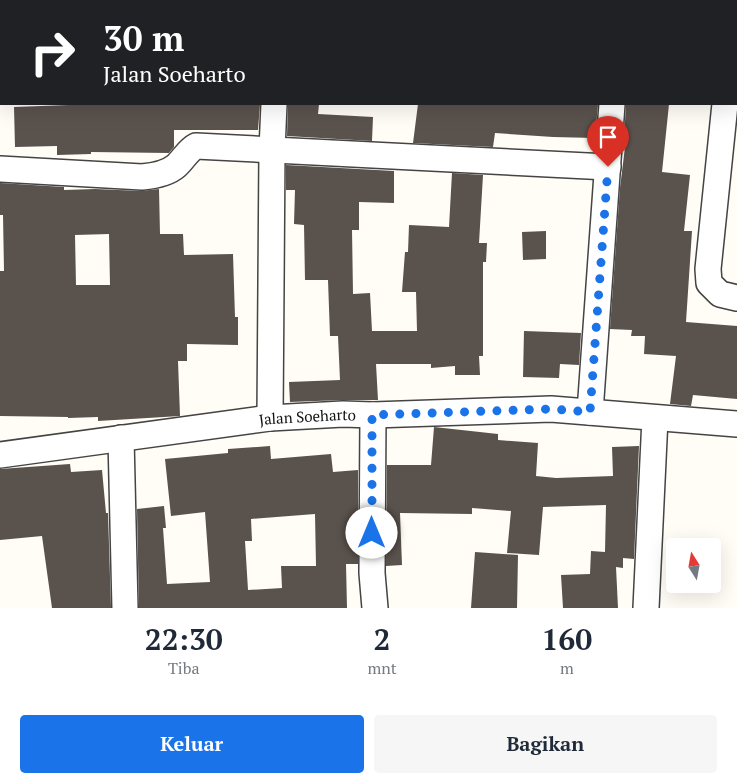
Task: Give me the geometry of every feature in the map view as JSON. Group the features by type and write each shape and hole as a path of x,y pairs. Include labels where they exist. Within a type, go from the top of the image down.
{"street":[{"path":"270,418 274,105"},
{"path":"590,412 612,105"},
{"path":"725,105 717,166 708,270 709,283 720,294 737,298"},
{"path":"0,169 151,176 175,167 196,146 608,167"},
{"name":"Jalan Soeharto","path":"0,455 270,418 343,414 372,415 551,409 737,424"},
{"path":"372,415 372,573 375,608"},
{"path":"646,608 655,418"},
{"path":"121,438 125,608"}],"building":[{"path":"69,105 260,105 258,130 174,130 174,147 169,153 91,152 91,154 57,155 57,146 15,147 14,107"},
{"path":"288,105 319,105 318,114 373,117 372,141 287,136"},
{"path":"418,105 598,105 595,138 495,133 493,147 413,143"},
{"path":"626,105 669,105 662,172 690,175 684,231 692,231 686,322 737,326 737,399 693,395 691,406 670,404 676,356 644,354 645,336 631,336 632,330 610,329 620,188 626,139 624,139"},
{"path":"286,165 394,171 394,203 359,202 359,230 352,230 353,294 370,293 372,331 417,331 416,292 402,292 405,252 408,252 409,225 449,227 452,173 483,175 479,243 487,243 486,262 483,262 483,356 479,356 480,375 455,375 455,366 431,368 431,364 376,364 378,400 290,402 289,382 340,380 338,336 330,336 328,280 305,280 304,225 294,224 295,190 286,190"},
{"path":"0,183 64,187 64,190 141,191 159,189 160,234 183,234 184,255 233,254 235,317 238,317 238,345 187,344 187,361 178,361 180,416 98,421 98,417 0,416 0,271 4,271 3,215 0,215","holes":["109,234 110,285 76,285 75,235"]},
{"path":"546,231 546,259 523,260 522,232"},
{"path":"524,331 581,333 579,365 560,364 559,378 523,377"},
{"path":"434,427 498,434 498,440 538,443 536,476 556,478 613,476 612,447 639,446 634,559 623,558 623,568 616,567 618,608 563,608 561,575 590,574 591,551 605,552 606,505 543,507 539,555 507,553 511,511 472,508 472,514 400,513 402,565 386,566 387,465 431,465"},
{"path":"270,446 271,459 331,454 333,472 358,470 358,564 346,564 347,608 139,608 137,509 164,506 166,528 163,528 167,584 210,582 205,512 171,516 165,459 228,453 228,449","holes":["315,514 316,566 281,566 282,588 248,590 245,541 252,541 251,519"]},
{"path":"70,464 71,472 102,470 106,513 108,513 111,608 52,608 42,536 0,540 0,469"},
{"path":"475,552 518,555 517,608 471,608"}],"route":[{"path":"372,533 372,415 551,409 590,412 608,167"}]}
